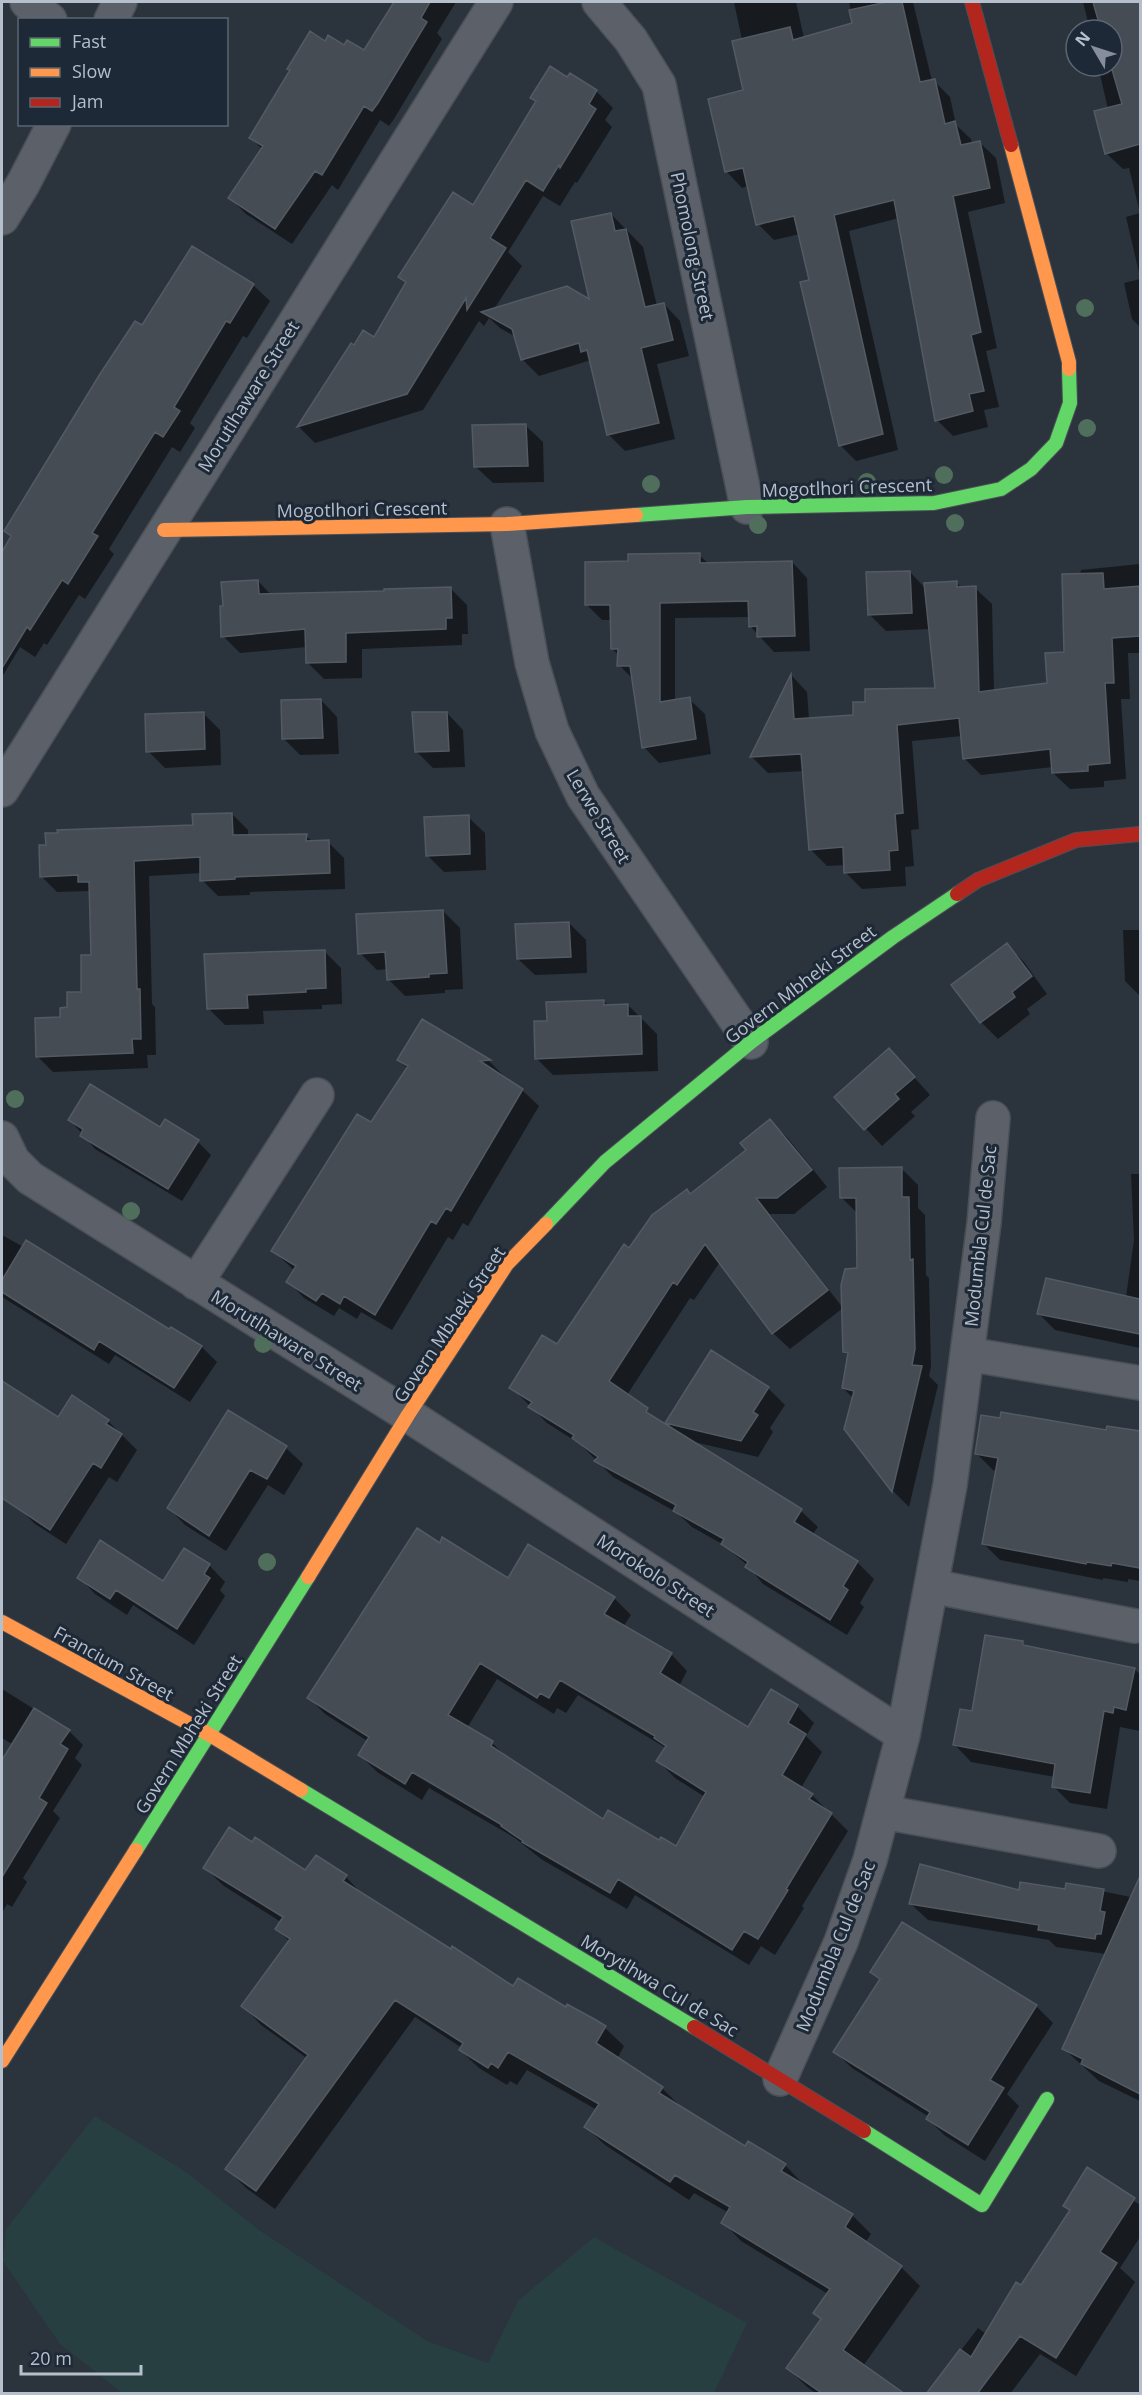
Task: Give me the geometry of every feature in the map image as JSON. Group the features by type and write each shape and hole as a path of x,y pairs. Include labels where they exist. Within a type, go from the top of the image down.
{"street":[{"path":"27,2 47,18"},
{"path":"112,18 120,2"},
{"name":"Morutlhaware Street","path":"2,790 496,2"},
{"name":"Phomolong Street","path":"599,2 631,40 659,85 747,507"},
{"name":"Mogotlhori Crescent","path":"164,530 507,524 747,507 934,503 1001,489 1031,469 1056,443 1070,403 1069,362 972,2"},
{"path":"2,218 23,184 53,126"},
{"name":"Lerwe Street","path":"507,524 532,663 552,731 583,796 751,1042"},
{"name":"Govern Mbheki Street","path":"2,2061 210,1735 408,1415 507,1264 605,1162 751,1042 893,937 978,880 1076,840 1140,834"},
{"name":"Morutlhaware Street","path":"196,1283 317,1095"},
{"name":"Modumbla Cul de Sac","path":"780,2079 841,1942 870,1860 903,1735 950,1485 984,1223 993,1118"},
{"name":"Morutlhaware Street","path":"2,1138 13,1161 30,1178 408,1415"},
{"path":"967,1354 1140,1383"},
{"name":"Morokolo Street","path":"408,1415 903,1735"},
{"path":"931,1586 1135,1626"},
{"name":"Francium Street","path":"2,1622 210,1735"},
{"name":"Morytlhwa Cul de Sac","path":"210,1735 780,2079 982,2205 1047,2099"},
{"path":"883,1812 1099,1851"}],"green space":[{"path":"95,2116 186,2172 259,2230 427,2341 488,2363 518,2301 594,2237 747,2323 714,2393 122,2393 60,2344 3,2261 6,2229"}],"building":[{"path":"394,2 430,2 421,18 427,22 378,103 372,111 364,106 322,175 315,171 275,229 228,198 263,146 249,138 290,70 287,69 310,31 325,41 328,35 344,45 347,40 364,50"},
{"path":"887,2 902,2 920,82 935,79 945,124 955,121 961,145 980,141 990,188 953,196 981,332 971,335 984,391 969,394 973,411 935,421 894,200 834,215 883,434 839,446 800,282 809,280 794,216 756,225 743,168 725,172 708,99 743,90 732,41 790,27 793,40 852,23 849,10"},
{"path":"1093,2 1140,2 1140,144 1105,154 1094,111 1122,104 1114,78 1124,78 1124,18 1098,18"},
{"path":"550,66 567,77 570,73 597,90 589,104 596,109 543,191 526,180 490,238 506,248 467,310 466,298 407,394 297,427 351,343 354,345 363,330 374,337 406,282 398,277 453,192 473,205 536,101 530,98"},
{"path":"611,213 615,231 626,229 645,307 664,303 673,340 641,348 659,423 607,435 587,350 581,352 579,343 521,360 512,329 481,312 567,286 589,299 571,221"},
{"path":"192,246 254,284 230,323 226,321 174,407 180,411 163,437 155,432 92,533 98,536 68,584 62,580 30,630 27,627 2,668 2,552 11,536 4,531 100,374 135,321 142,325"},
{"path":"526,424 528,466 474,467 472,425"},
{"path":"700,553 700,563 792,561 795,636 757,637 757,626 749,627 748,601 660,603 660,702 690,697 696,739 642,748 630,666 617,666 618,649 611,649 610,605 585,605 585,562 628,561 628,554"},
{"path":"910,571 912,613 868,615 866,572"},
{"path":"1103,573 1104,589 1140,586 1140,636 1112,638 1114,683 1105,683 1110,763 1088,765 1088,771 1052,773 1050,749 963,759 959,718 897,725 903,813 895,814 898,850 889,851 890,870 844,873 843,847 809,850 801,754 750,757 791,674 794,719 853,715 853,702 865,702 865,689 935,688 924,583 957,581 957,587 976,586 979,692 1047,683 1045,653 1064,652 1062,574"},
{"path":"258,580 259,594 451,587 452,618 446,618 446,629 346,633 346,662 306,663 305,629 221,637 220,606 223,606 221,582"},
{"path":"321,699 323,738 282,739 281,700"},
{"path":"204,712 205,749 146,752 145,714"},
{"path":"412,712 447,712 449,751 415,752"},
{"path":"232,813 233,835 307,834 306,841 329,840 330,873 235,877 235,879 200,881 200,857 134,861 137,989 140,989 141,1039 132,1039 133,1053 36,1057 35,1018 60,1017 60,1008 67,1007 67,992 81,992 81,955 91,955 89,882 78,882 78,875 40,877 39,845 46,845 45,833 58,833 57,830 193,825 192,814"},
{"path":"469,815 470,854 426,856 424,817"},
{"path":"443,910 447,973 429,974 429,977 387,980 385,952 358,954 356,914"},
{"path":"569,922 571,957 517,959 515,924"},
{"path":"1007,943 1032,976 1012,992 1015,997 980,1023 951,985"},
{"path":"325,950 326,988 306,989 306,992 247,995 248,1008 207,1009 204,954"},
{"path":"604,1000 604,1005 628,1004 628,1016 641,1016 642,1054 535,1059 534,1021 547,1021 546,1002"},
{"path":"422,1019 491,1060 480,1061 523,1089 451,1211 446,1208 436,1224 431,1221 375,1315 344,1296 340,1304 322,1293 316,1301 286,1282 296,1266 271,1251 357,1114 371,1122 408,1066 397,1060"},
{"path":"889,1048 915,1077 895,1094 899,1099 864,1130 834,1097"},
{"path":"90,1084 160,1127 165,1119 199,1140 168,1189 80,1136 83,1129 68,1120"},
{"path":"770,1119 812,1170 777,1198 756,1198 828,1290 772,1334 705,1244 677,1285 673,1282 609,1381 648,1408 646,1412 802,1509 794,1522 858,1561 843,1586 848,1590 830,1620 745,1567 748,1562 721,1544 724,1539 673,1511 676,1505 594,1461 598,1457 572,1438 574,1435 528,1407 532,1402 509,1388 542,1335 557,1344 624,1244 629,1248 652,1215 687,1189 690,1194 746,1150 740,1143"},
{"path":"902,1167 902,1197 909,1197 910,1260 913,1259 915,1349 912,1365 922,1366 892,1492 844,1429 854,1391 842,1388 848,1353 843,1352 841,1285 845,1269 857,1268 856,1198 840,1198 839,1168"},
{"path":"26,1240 169,1329 171,1327 202,1346 174,1388 99,1341 94,1350 2,1292 2,1280"},
{"path":"1046,1278 1140,1299 1140,1334 1037,1314"},
{"path":"711,1350 769,1387 753,1412 758,1415 741,1441 665,1423"},
{"path":"2,1381 58,1417 72,1395 109,1420 106,1424 122,1434 101,1468 93,1463 50,1530 2,1498"},
{"path":"228,1410 287,1446 267,1479 250,1470 209,1536 167,1508"},
{"path":"1001,1412 1106,1430 1107,1426 1140,1431 1140,1568 1112,1563 1111,1566 1087,1562 1086,1564 982,1544 998,1458 975,1454 981,1415 1000,1418"},
{"path":"417,1528 440,1543 442,1537 508,1578 528,1544 615,1597 604,1614 672,1653 660,1673 748,1727 771,1689 798,1705 788,1723 806,1734 782,1775 813,1794 809,1799 832,1813 758,1939 744,1931 732,1950 618,1879 610,1893 522,1842 502,1825 412,1772 405,1784 358,1755 369,1737 307,1698","holes":["480,1663 537,1698 540,1693 549,1698 560,1680 655,1736 654,1738 666,1746 656,1761 706,1792 676,1846 661,1837 659,1840 608,1810 603,1819 491,1746 493,1741 448,1715"]},
{"path":"100,1540 163,1581 184,1548 210,1564 204,1574 210,1578 177,1629 116,1590 110,1599 77,1578"},
{"path":"985,1635 1023,1641 1023,1645 1135,1668 1126,1710 1114,1707 1113,1713 1104,1711 1090,1793 1052,1787 1055,1764 953,1745 960,1709 972,1711"},
{"path":"34,1708 70,1730 60,1744 68,1749 39,1798 47,1803 2,1877 2,1760"},
{"path":"229,1827 252,1842 255,1837 305,1870 316,1855 347,1875 343,1881 451,1949 452,1946 513,1986 518,1978 566,2007 567,2004 606,2026 596,2043 663,2087 659,2093 745,2146 748,2141 786,2164 781,2171 853,2214 845,2227 902,2266 843,2350 905,2394 823,2394 786,2368 821,2319 813,2313 830,2289 721,2223 730,2207 675,2175 670,2182 584,2127 599,2104 508,2052 498,2068 491,2063 488,2068 459,2050 463,2043 395,2000 256,2191 225,2169 308,2055 241,2006 290,1939 275,1929 283,1917 203,1868"},
{"path":"920,1864 1019,1890 1020,1882 1065,1889 1066,1883 1104,1889 1100,1911 1105,1912 1101,1934 1096,1934 1095,1939 1038,1930 1039,1925 909,1904"},
{"path":"1140,1876 1140,2094 1081,2064 1083,2059 1062,2049"},
{"path":"902,1922 1037,2005 990,2080 1004,2088 968,2145 926,2119 930,2112 833,2052 880,1979 870,1972"},
{"path":"1087,2167 1135,2198 1100,2252 1117,2263 1056,2358 1020,2336 977,2394 926,2394 960,2349 971,2357 1016,2282 1021,2285 1070,2210 1063,2206"}],"traffic: fast":[{"path":"636,515 747,507 934,503 1001,489 1031,469 1056,443 1070,403 1069,369"},
{"path":"546,1224 605,1162 751,1042 893,937 957,894"},
{"path":"136,1850 308,1577"},
{"path":"301,1790 694,2027"},
{"path":"864,2131 982,2205 1047,2099"}],"traffic: slow":[{"path":"1011,145 1069,369"},
{"path":"164,530 507,524 636,515"},
{"path":"308,1577 408,1415 507,1264 546,1224"},
{"path":"2,1622 210,1735 301,1790"},
{"path":"2,2061 136,1850"}],"traffic: jam":[{"path":"972,2 1011,145"},
{"path":"957,894 978,880 1076,840 1140,834"},
{"path":"694,2027 864,2131"}]}
